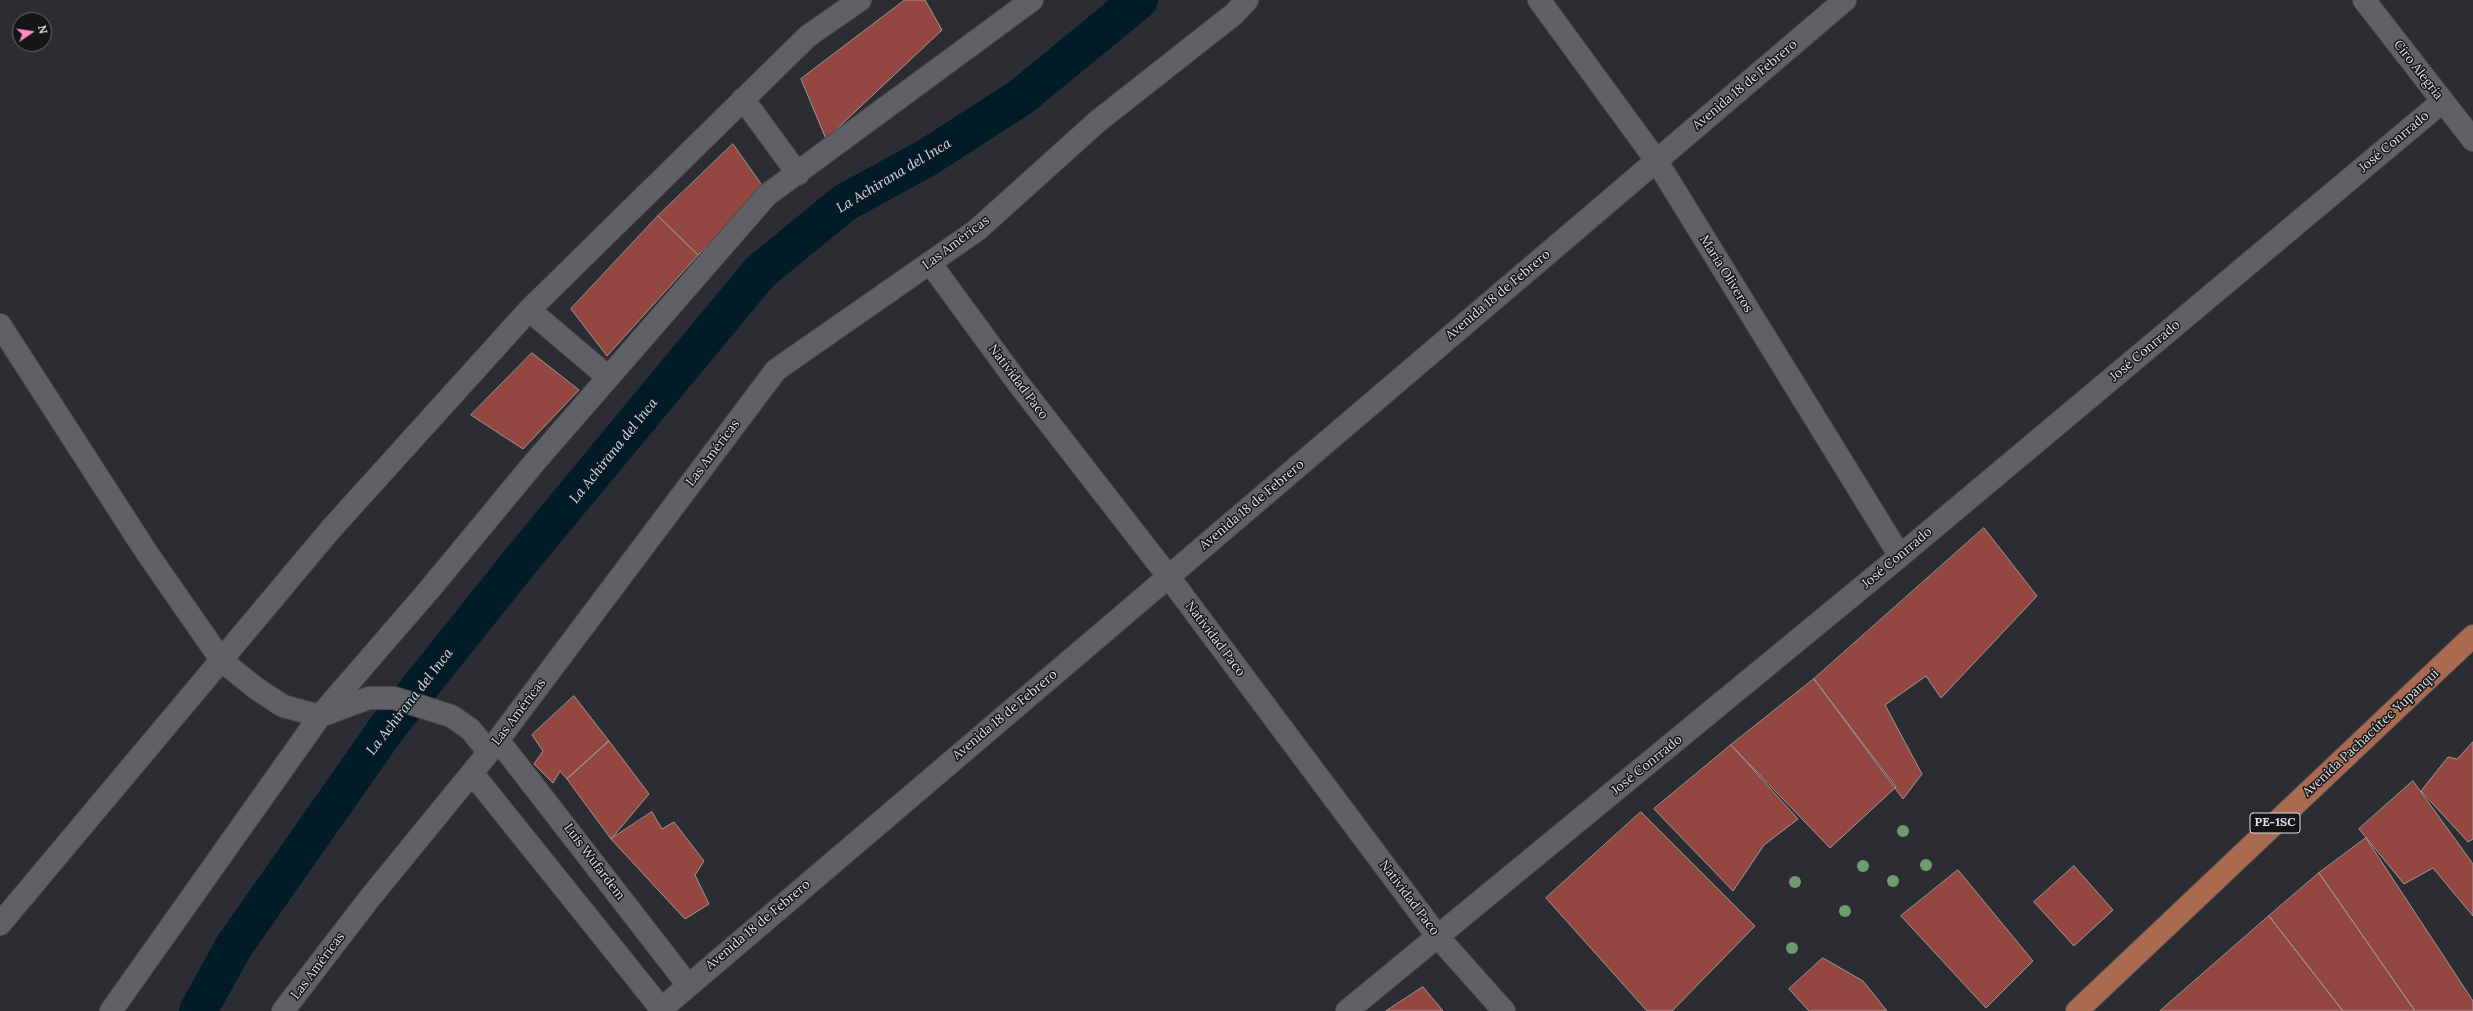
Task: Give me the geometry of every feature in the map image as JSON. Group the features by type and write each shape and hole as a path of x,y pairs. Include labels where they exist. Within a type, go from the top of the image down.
{"main road":[{"name":"Avenida Pachacútec Yupanqui","path":"2077,1011 2473,636"}],"street":[{"path":"0,924 222,661 331,529 529,310 808,36 860,0"},
{"path":"111,1011 320,716 608,378 767,195 798,174 1032,0"},
{"name":"Las Américas","path":"283,1011 369,899 494,746 776,370 977,230 1098,121 1234,14 1248,0"},
{"name":"María Oliveros","path":"1539,0 1656,160 1900,556"},
{"name":"Avenida 18 de Febrero","path":"661,1010 688,985 1845,0"},
{"name":"Ciro Alegría","path":"2364,0 2473,140"},
{"path":"743,99 798,174"},
{"name":"José Conrrado","path":"1348,1011 1900,556 2443,101"},
{"name":"Natividad Paco","path":"930,263 1059,437 1168,576 1438,936 1504,1011"},
{"path":"529,310 608,378"},
{"path":"0,325 147,553 222,661 257,689 283,706 320,716"},
{"name":"Luis Wufardem","path":"320,716 369,698 394,698 451,716 494,746 688,985"},
{"path":"472,773 661,1010"}],"building":[{"path":"905,0 925,0 942,30 826,139 801,79"},
{"path":"733,144 766,191 698,255 658,216"},
{"path":"658,216 698,255 607,356 571,309"},
{"path":"532,353 579,390 523,449 471,415"},
{"path":"1984,528 2037,596 1941,698 1926,676 1885,705 1922,774 1903,799 1814,679"},
{"path":"1814,679 1896,787 1830,848 1731,745"},
{"path":"574,696 609,741 567,779 560,771 553,783 534,764 543,751 532,735"},
{"path":"609,741 649,794 611,839 567,779"},
{"path":"2473,742 2473,839 2468,842 2421,791 2448,757 2457,759"},
{"path":"1731,745 1798,819 1764,845 1733,891 1654,809"},
{"path":"2413,781 2473,864 2473,916 2433,868 2404,884 2359,829"},
{"path":"652,812 662,829 674,822 704,861 695,875 709,904 685,919 611,839"},
{"path":"1641,812 1755,926 1672,1011 1647,1011 1546,898"},
{"path":"2366,838 2473,1001 2473,1011 2415,1011 2319,873"},
{"path":"2074,866 2113,910 2074,946 2034,902"},
{"path":"1958,870 2033,961 1986,1008 1901,916"},
{"path":"2319,873 2415,1011 2343,1011 2269,916"},
{"path":"2269,916 2343,1011 2160,1011"},
{"path":"1823,958 1863,981 1887,1011 1809,1011 1789,989"},
{"path":"1423,987 1443,1011 1386,1011"}],"waterway":[{"name":"La Achirana del Inca","path":"198,1011 234,946 387,728 527,553 760,272 844,203 928,157 1021,97 1139,0"}]}
